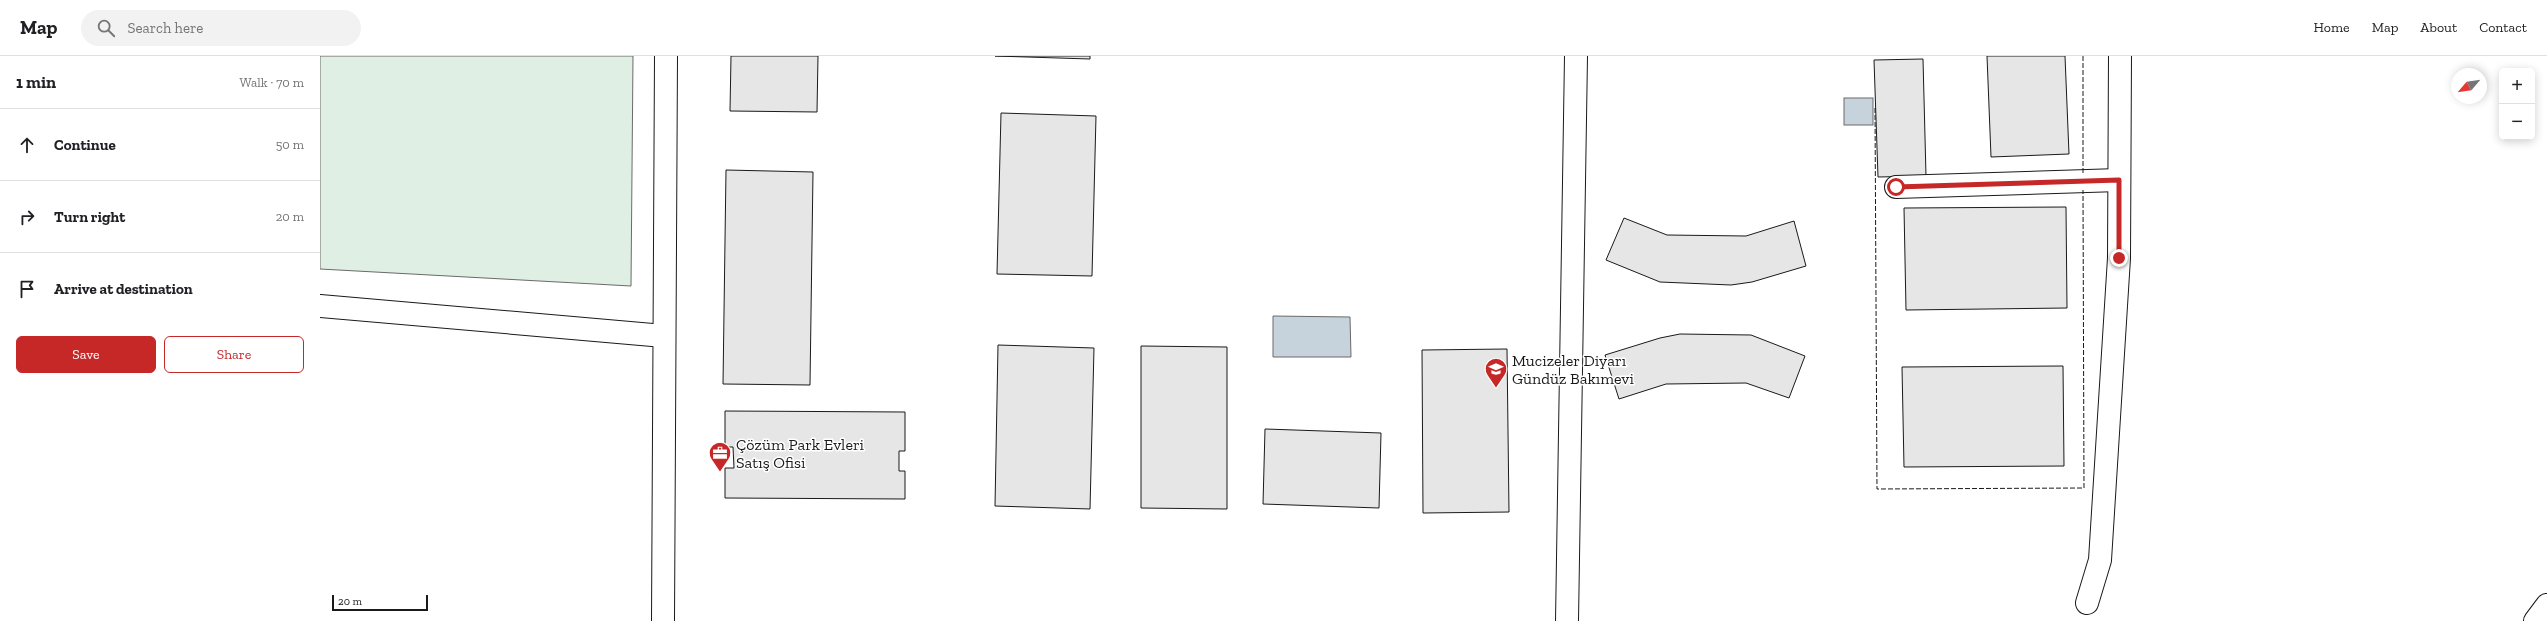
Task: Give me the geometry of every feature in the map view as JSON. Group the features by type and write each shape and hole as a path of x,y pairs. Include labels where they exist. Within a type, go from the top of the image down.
{"street":[{"path":"663,621 666,56"},
{"path":"1567,621 1576,56"},
{"path":"2087,603 2100,560 2119,258 2120,56"},
{"path":"1896,187 2119,180"},
{"path":"320,306 664,336"},
{"path":"2535,621 2547,605"}],"green space":[{"path":"320,56 633,56 631,286 320,269"}],"shaded area":[{"path":"1844,98 1873,98 1873,125 1844,125"},
{"path":"1273,316 1350,317 1351,357 1273,357"}],"building":[{"path":"731,56 818,56 817,112 730,111"},
{"path":"995,56 1090,56 1090,59"},
{"path":"1987,56 2065,56 2069,154 1991,157"},
{"path":"1923,59 1926,176 1878,177 1874,60"},
{"path":"1001,113 1096,116 1092,276 997,274"},
{"path":"726,170 813,172 810,385 723,384"},
{"path":"2066,207 2067,308 1906,310 1904,208"},
{"path":"1624,218 1667,235 1746,236 1794,221 1806,266 1752,282 1731,285 1660,282 1606,260"},
{"path":"1680,334 1751,335 1805,356 1789,398 1746,383 1666,384 1619,399 1605,355 1660,338"},
{"path":"998,345 1094,348 1090,509 995,506"},
{"path":"1141,346 1227,347 1227,509 1141,508"},
{"path":"1507,349 1509,512 1423,513 1422,350"},
{"path":"2063,366 2064,466 1904,467 1902,367"},
{"path":"725,411 905,412 905,451 899,451 899,471 905,471 905,499 725,498 725,468 734,468 733,447 725,447"},
{"path":"1265,429 1381,433 1379,508 1263,504"}],"fence":[{"path":"2083,56 2083,174"},
{"path":"1875,108 1877,489 2084,488 2083,190"}],"place":[{"name":"Mucizeler Diyarı Gündüz Bakımevi","path":"1496,388"},
{"name":"Çözüm Park Evleri Satış Ofisi","path":"720,472"}],"route":[{"path":"1896,187 2119,180 2119,258"}]}
